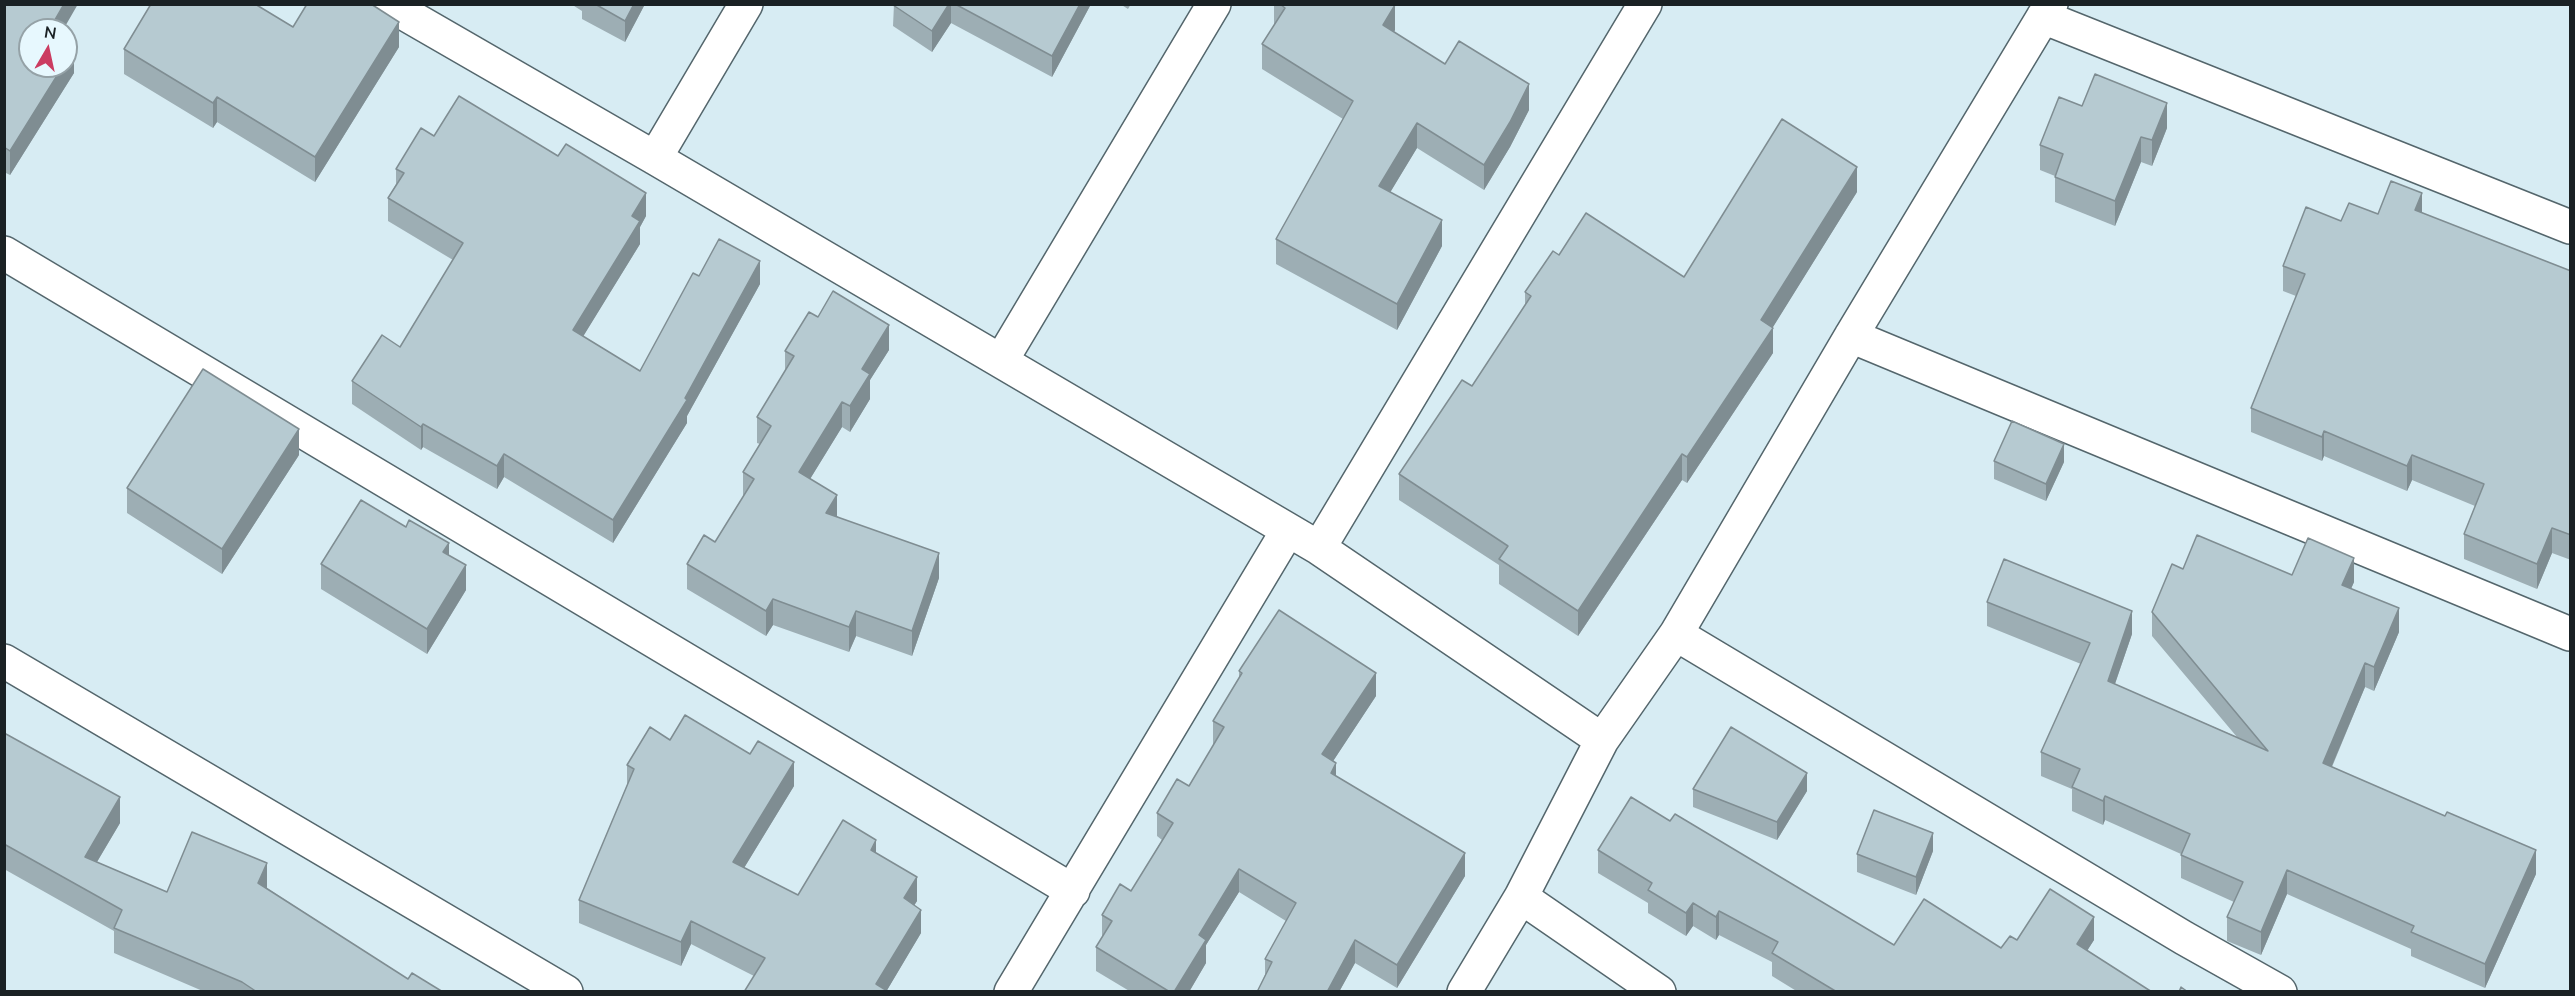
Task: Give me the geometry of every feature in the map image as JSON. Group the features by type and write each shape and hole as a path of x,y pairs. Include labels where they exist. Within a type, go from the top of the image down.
{"street":[{"path":"388,4 655,158 1318,548 1602,740"},
{"path":"655,158 746,4"},
{"path":"1001,361 1214,4"},
{"path":"1318,548 1645,4"},
{"path":"1464,992 1521,897 1602,740 1676,634 1851,336 2047,11 2571,227"},
{"path":"4,253 1072,891"},
{"path":"1851,336 2571,634"},
{"path":"1011,992 1288,530"},
{"path":"1676,634 2174,932 2280,992"},
{"path":"4,661 566,992"},
{"path":"1521,897 1659,992"}],"building":[{"path":"4,4 64,4 56,18 18,18 18,78 56,78 10,151 4,147"},
{"path":"151,4 255,4 293,27 307,4 371,4 399,22 315,157 217,97 213,103 124,49"},
{"path":"595,4 634,4 625,21"},
{"path":"894,4 949,4 932,31"},
{"path":"955,4 1080,4 1052,56"},
{"path":"1280,4 1394,4 1383,25 1445,64 1459,41 1529,84 1510,122 1484,165 1417,123 1379,186 1442,220 1397,304 1276,239 1353,101 1262,44 1285,8"},
{"path":"2095,74 2167,103 2152,140 2141,137 2115,201 2055,177 2063,154 2040,145 2059,97 2082,106"},
{"path":"459,96 558,156 566,144 646,193 632,216 640,221 573,330 640,371 693,273 699,276 719,239 760,261 685,398 687,400 613,520 504,454 497,466 423,424 421,427 352,381 382,335 400,347 463,243 388,198 404,173 396,169 421,128 434,136"},
{"path":"1782,119 1857,167 1761,320 1773,328 1687,457 1682,454 1578,611 1499,559 1508,546 1399,474 1462,380 1472,386 1531,296 1525,292 1553,251 1559,255 1586,213 1684,277"},
{"path":"2391,181 2422,193 2415,210 2571,271 2571,535 2552,528 2537,564 2464,534 2484,484 2412,455 2407,466 2324,431 2322,437 2251,408 2305,274 2283,266 2306,207 2341,221 2349,203 2378,214"},
{"path":"833,291 889,325 862,369 870,374 850,406 842,402 799,472 837,495 826,513 939,553 912,631 856,611 849,627 773,599 766,611 687,564 704,535 715,542 754,479 743,472 771,426 757,417 794,356 785,351 809,312 818,317"},
{"path":"203,369 299,429 222,549 127,488"},
{"path":"2012,421 2064,444 2046,484 1994,461"},
{"path":"361,500 406,527 409,520 449,543 443,552 466,565 427,629 321,564"},
{"path":"2197,535 2292,575 2308,538 2354,558 2342,585 2399,608 2374,667 2365,663 2323,763 2445,816 2447,812 2536,850 2485,964 2411,932 2414,926 2287,870 2261,932 2227,917 2243,882 2181,855 2190,834 2105,796 2103,801 2072,787 2080,769 2041,752 2090,643 1987,602 2004,559 2132,611 2108,681 2268,751 2152,612 2172,564 2183,569"},
{"path":"1279,610 1376,673 1322,754 1336,763 1331,773 1465,853 1397,965 1355,940 1327,992 1257,992 1272,962 1265,959 1296,903 1239,869 1199,935 1206,940 1174,992 1170,992 1096,947 1112,921 1102,915 1120,884 1131,891 1173,823 1157,813 1177,779 1189,786 1224,727 1213,721 1242,673 1239,671"},
{"path":"685,715 750,754 758,741 794,762 733,862 798,895 843,820 876,840 871,850 917,877 904,898 921,910 876,984 889,992 744,992 765,958 691,921 681,942 579,900 634,769 627,765 650,727 670,740"},
{"path":"1731,727 1807,773 1777,822 1693,789"},
{"path":"6,734 120,797 85,857 167,892 192,832 267,863 258,883 408,979 412,973 443,992 257,992 242,982 114,928 122,910 4,844 4,736"},
{"path":"1631,797 1670,821 1675,814 1894,945 1924,899 2001,948 2010,936 2017,940 2050,889 2094,917 2077,944 2152,992 1837,992 1772,953 1778,942 1719,911 1716,917 1693,903 1686,913 1648,890 1652,883 1598,850"},
{"path":"1874,810 1933,833 1916,877 1857,854"}]}
